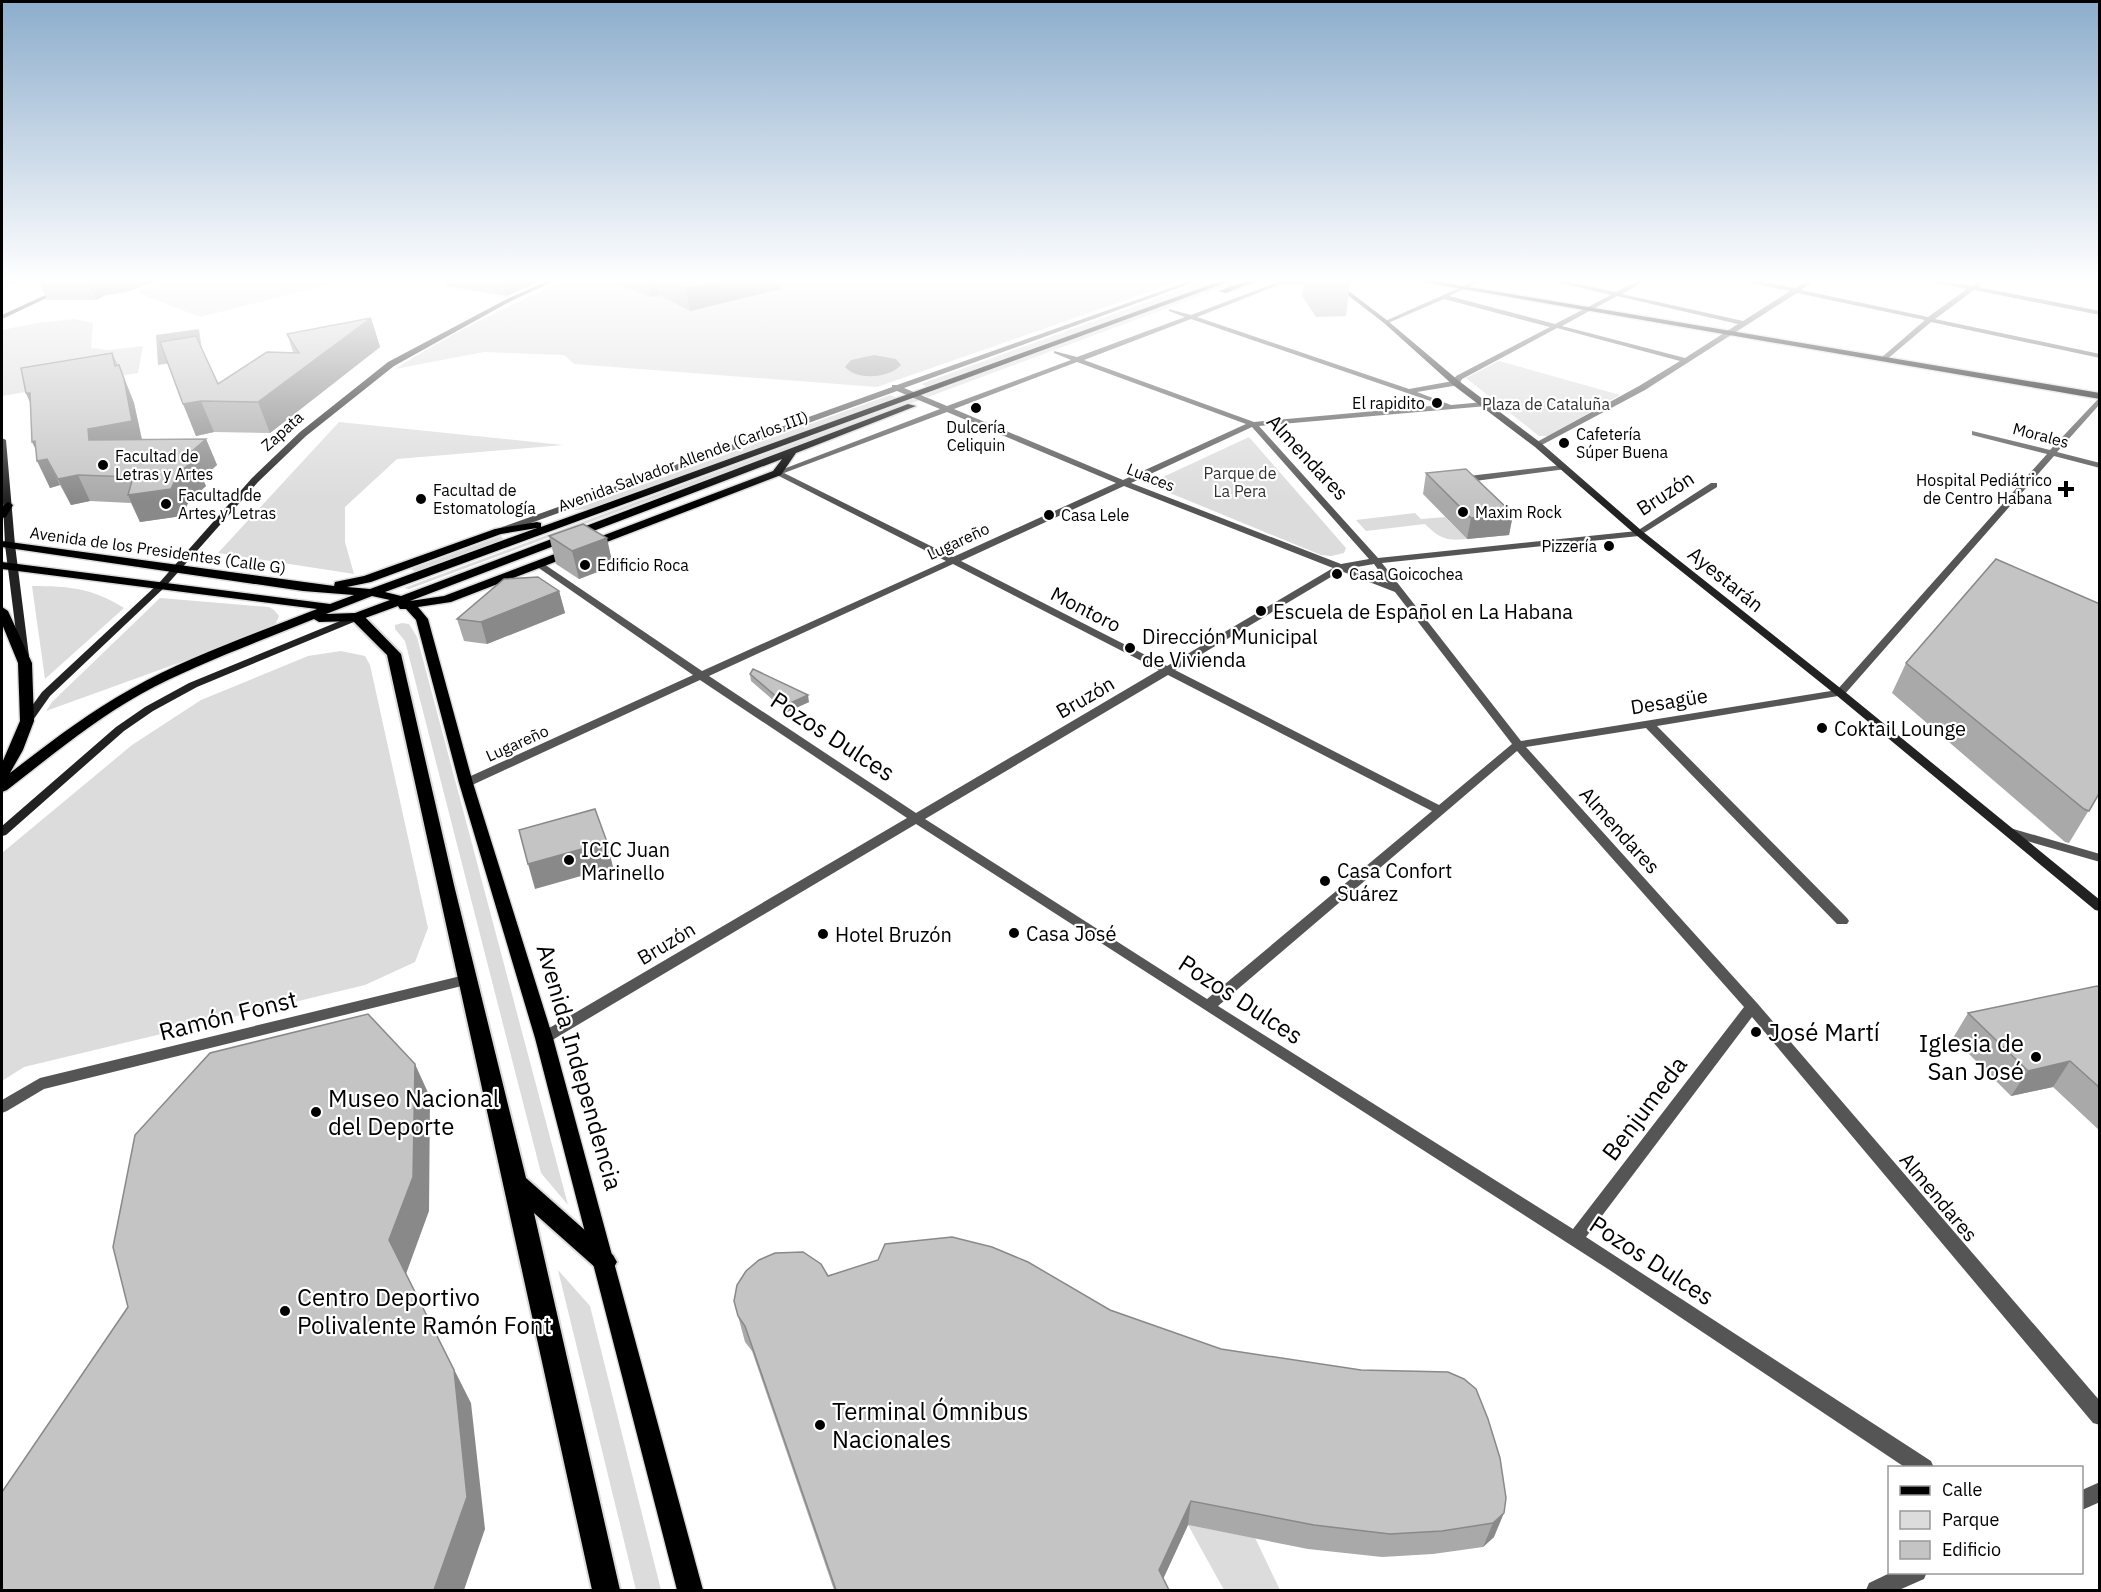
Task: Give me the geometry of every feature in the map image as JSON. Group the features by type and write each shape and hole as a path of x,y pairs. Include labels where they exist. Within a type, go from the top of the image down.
{"highway":[{"path":"350,609 394,654 516,1183 606,1590"},
{"path":"516,1183 605,1262"}],"main road":[{"name":"Zapata","path":"162,585 255,480 303,434 391,364 411,353"},
{"name":"Avenida Salvador Allende (Carlos III)","path":"2,831 92,752 149,709 193,685 350,609 371,592 1027,353"},
{"name":"Avenida Salvador Allende (Carlos III)","path":"405,603 1053,353"},
{"name":"Ayestarán","path":"1422,353 1456,383 1538,445 1639,533 1840,693 2100,907"},
{"path":"1850,353 2100,397"},
{"path":"2,440 6,545 25,663 27,722"},
{"path":"294,623 328,617 350,609 447,599 777,473 792,452"},
{"path":"309,588 367,579 499,531 582,516"},
{"name":"Avenida de los Presidentes (Calle G)","path":"6,545 179,567 309,588 371,592"},
{"name":"Avenida de los Presidentes (Calle G)","path":"8,566 350,609"},
{"path":"2,775 22,737 27,722 46,694 162,585"},
{"name":"Avenida de los Presidentes (Calle G)","path":"309,588 350,609"},
{"path":"371,592 405,603"},
{"path":"425,629 430,617 447,599"},
{"name":"Avenida Independencia","path":"405,603 422,619 466,783 544,1038 690,1590"},
{"name":"Avenida Salvador Allende (Carlos III)","path":"2,787 80,726 137,691 294,623 350,609"},
{"path":"2,611 25,663"}],"street":[{"name":"Avenida Salvador Allende (Carlos III)","path":"499,531 991,353"},
{"name":"Almendares","path":"1059,353 1253,424 1376,561 1518,745 1752,1007 2100,1416"},
{"path":"777,473 1095,353"},
{"path":"1296,353 1454,408"},
{"path":"1408,392 1456,383 1459,378 1506,353"},
{"path":"1660,353 1686,360"},
{"path":"1538,445 1642,388 1696,353"},
{"path":"1885,359 1891,353"},
{"name":"Luaces","path":"896,387 1121,482 1398,590"},
{"path":"1840,693 2100,397"},
{"name":"Lugareño","path":"466,783 1121,482 1253,424 1484,404"},
{"name":"Morales","path":"1975,433 2100,466"},
{"path":"1457,480 1563,467"},
{"name":"Montoro","path":"777,473 1442,811"},
{"name":"Bruzón","path":"544,1038 1342,567 1376,561 1639,533 1714,485"},
{"name":"Pozos Dulces","path":"538,564 700,677 915,818 1575,1239 1922,1466"},
{"name":"Desagüe","path":"1518,745 1840,693"},
{"path":"1649,724 1842,921"},
{"path":"1208,1006 1518,745"},
{"path":"2010,832 2100,858"},
{"name":"Ramón Fonst","path":"2,1107 40,1084 469,979"},
{"name":"Benjumeda","path":"1575,1239 1752,1007"},
{"path":"2083,1500 2100,1492"},
{"path":"1876,1590 1912,1574"}],"green space":[{"path":"2,353 142,353 138,373 2,396"},
{"path":"421,353 477,353 395,369"},
{"path":"518,353 973,353 877,387 574,364 564,355"},
{"path":"1006,353 1020,353 928,387 921,384"},
{"path":"1037,353 1046,353 928,397 924,395"},
{"name":"Plaza de Cataluña","path":"1499,361 1620,395 1548,436 1539,436 1466,378"},
{"path":"890,395 898,398 594,509 573,510"},
{"path":"916,398 920,400 409,589 404,588"},
{"path":"339,422 563,445 397,459 345,507 345,542 354,574 218,553"},
{"name":"Parque de La Pera","path":"1249,437 1346,548 1344,553 1331,556 1321,555 1148,484"},
{"path":"1415,513 1421,519 1445,517 1467,539 1444,538 1425,524 1366,531 1356,520"},
{"path":"501,536 505,541 418,573 411,569"},
{"path":"32,586 91,592 124,608 45,679"},
{"path":"160,598 269,607 279,616 275,625 267,631 46,711 52,702"},
{"path":"409,624 417,637 568,1205 541,1173 405,641 395,629 395,625"},
{"path":"341,651 365,656 370,665 428,928 415,962 365,985 24,1067 2,1081 2,853 132,745 201,700 308,656"},
{"path":"558,1270 590,1306 661,1590 636,1590"},
{"path":"1188,1525 1255,1538 1280,1590 1224,1590"}],"shaded area":[{"path":"157,353 202,353 203,358 158,365"},
{"path":"874,355 896,359 901,365 889,373 873,376 857,374 845,367 851,360"}],"building":[{"path":"112,353 115,366 119,365 124,379 132,421 88,429 89,440 206,439 182,460 195,459 178,474 171,489 128,495 133,477 78,475 58,479 47,459 37,461 35,441 32,442 30,393 26,393 21,368"},
{"path":"164,353 204,353 218,384 265,353 324,353 258,402 201,401 183,404"},
{"path":"1466,469 1513,514 1471,518 1426,473"},
{"path":"583,524 607,538 572,551 549,536"},
{"path":"1996,559 2100,604 2100,792 2089,811 1906,663"},
{"path":"538,577 559,591 481,622 457,619 504,579"},
{"path":"753,669 808,695 786,705 750,674"},
{"path":"595,809 607,842 528,864 519,830"},
{"path":"2097,986 2100,988 2100,1088 2070,1061 2028,1071 1968,1013"},
{"name":"Centro Deportivo Polivalente Ramón Font","path":"368,1014 415,1064 413,1177 389,1240 454,1370 467,1497 434,1590 2,1590 2,1492 128,1307 113,1247 135,1135 210,1053"},
{"path":"952,1237 992,1247 1028,1262 1110,1310 1221,1349 1361,1370 1448,1372 1464,1379 1476,1389 1500,1458 1506,1498 1504,1513 1493,1523 1442,1531 1390,1534 1314,1525 1191,1501 1159,1570 1169,1590 836,1590 745,1326 738,1316 734,1301 737,1285 746,1271 759,1260 775,1253 803,1252 821,1264 828,1276 878,1260 885,1244"}],"place":[{"name":"El rapidito","path":"1437,403"},
{"name":"Dulcería Celiquin","path":"976,408"},
{"name":"Cafetería Súper Buena","path":"1564,443"},
{"name":"Facultad de Letras y Artes","path":"103,465"},
{"name":"Hospital Pediátrico de Centro Habana","path":"2066,489"},
{"name":"Facultad de Estomatología","path":"421,499"},
{"name":"Facultad de Artes y Letras","path":"166,504"},
{"name":"Maxim Rock","path":"1463,512"},
{"name":"Casa Lele","path":"1049,515"},
{"name":"Pizzería","path":"1609,546"},
{"name":"Edificio Roca","path":"585,565"},
{"name":"Casa Goicochea","path":"1337,574"},
{"name":"Escuela de Español en La Habana","path":"1261,611"},
{"name":"Dirección Municipal de Vivienda","path":"1130,648"},
{"name":"Coktail Lounge","path":"1822,728"},
{"name":"ICIC Juan Marinello","path":"569,860"},
{"name":"Casa Confort Suárez","path":"1325,881"},
{"name":"Casa José","path":"1014,933"},
{"name":"Hotel Bruzón","path":"823,934"},
{"name":"José Martí","path":"1756,1032"},
{"name":"Iglesia de San José","path":"2036,1057"},
{"name":"Museo Nacional del Deporte","path":"316,1112"},
{"name":"Centro Deportivo Polivalente Ramón Font","path":"285,1311"},
{"name":"Terminal Ómnibus Nacionales","path":"820,1425"}]}
